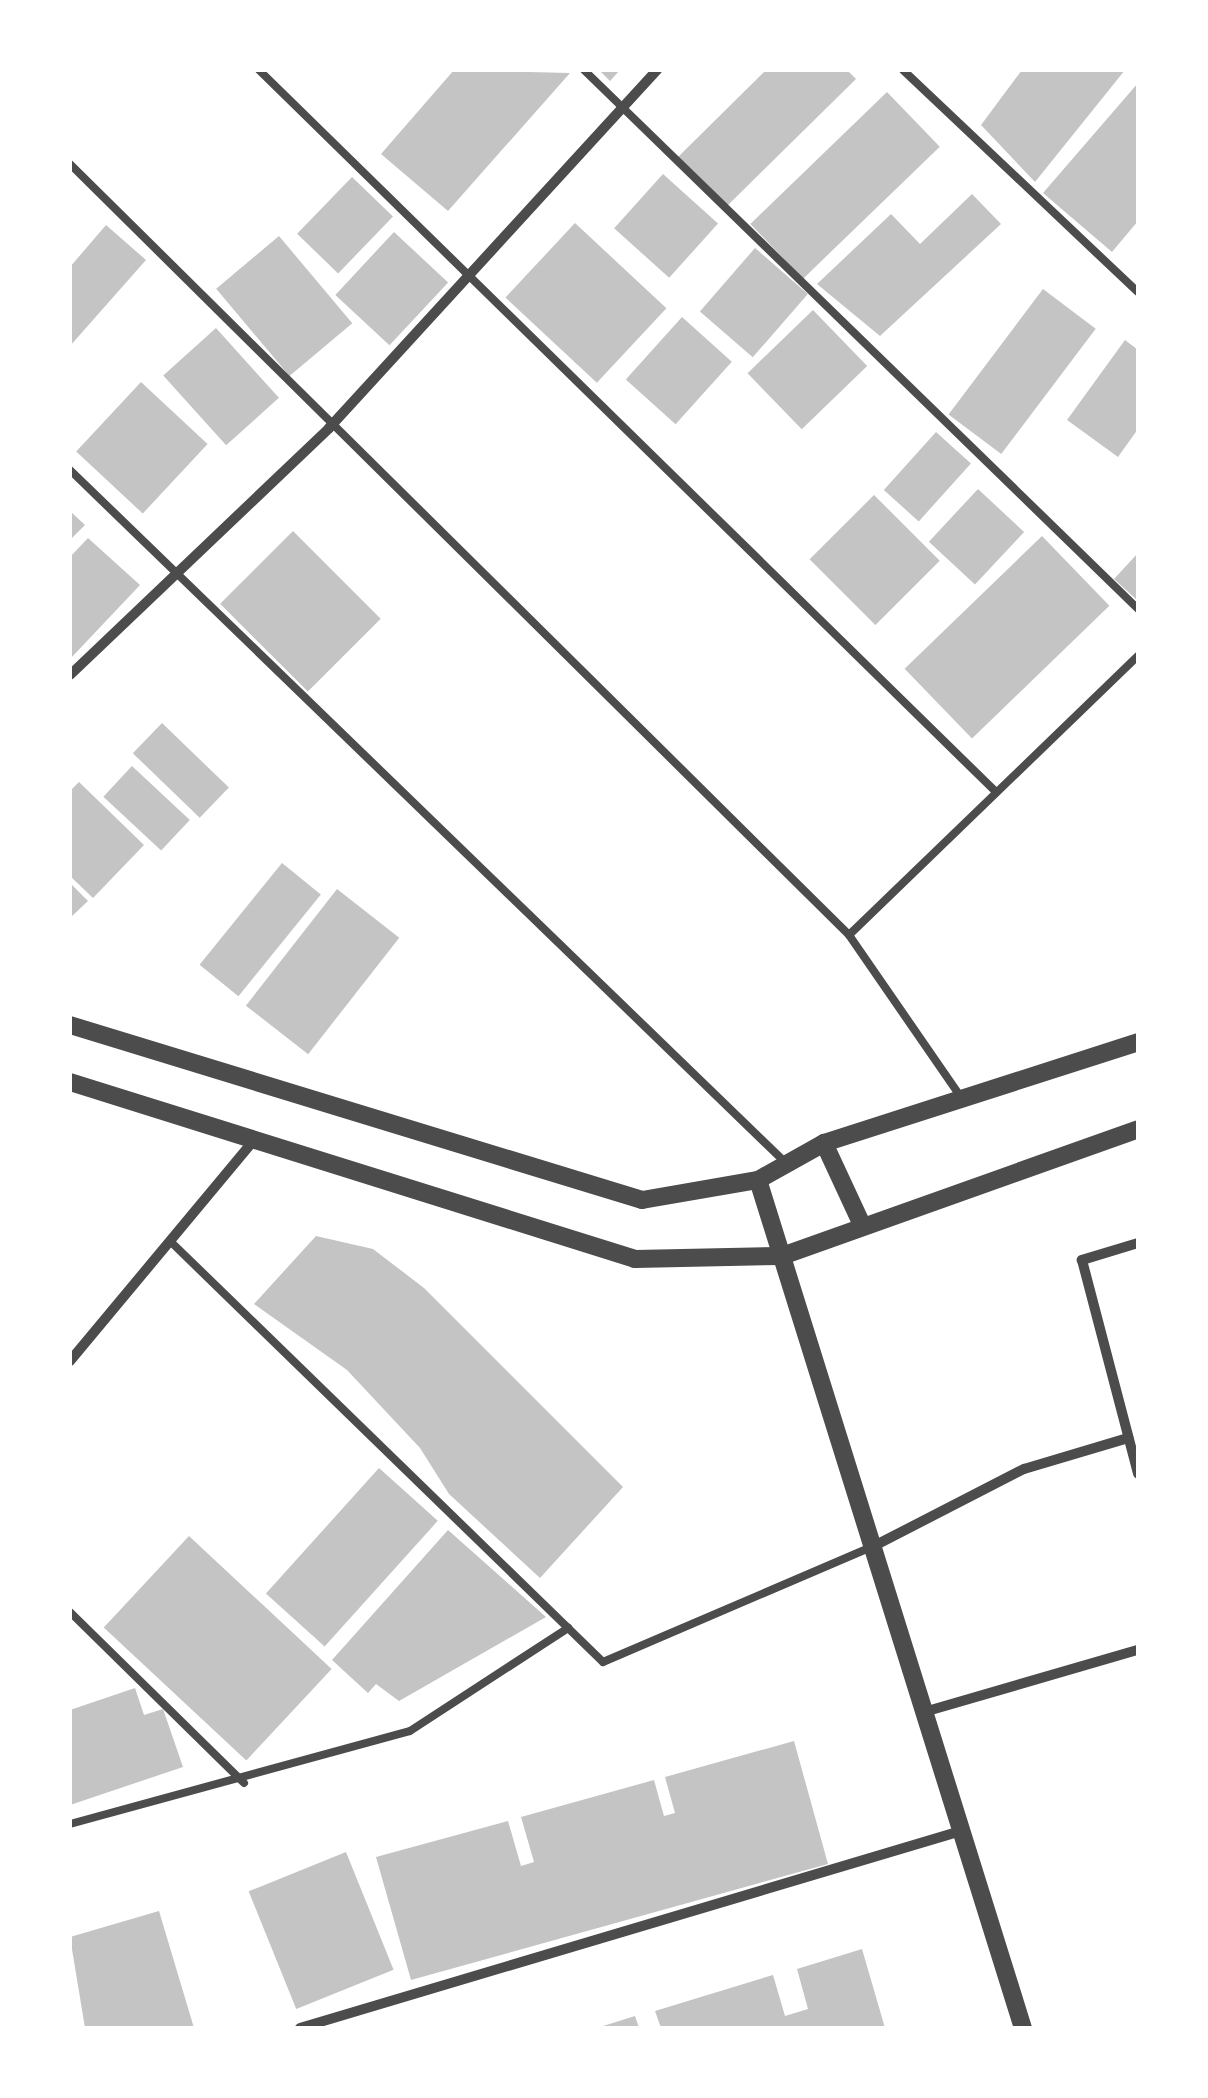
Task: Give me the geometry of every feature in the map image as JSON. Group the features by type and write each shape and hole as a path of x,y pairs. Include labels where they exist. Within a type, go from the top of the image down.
{"street":[{"path":"70,675 172,569 329,428 656,70"},
{"path":"70,1025 642,1200 758,1180 824,1143 1138,1042"},
{"path":"70,1082 257,1137 635,1259 782,1256 1138,1129"},
{"path":"70,1361 257,1137"},
{"path":"824,1143 862,1225"},
{"path":"758,1180 1023,2028"},
{"path":"1138,1243 1082,1260 1138,1474"},
{"path":"871,1547 1024,1469 1128,1438"},
{"path":"924,1712 1138,1650"},
{"path":"300,2028 961,1831"}],"lane":[{"path":"259,70 996,792"},
{"path":"584,70 1138,609"},
{"path":"903,70 1138,292"},
{"path":"70,164 329,428 848,934 962,1099"},
{"path":"70,470 787,1164"},
{"path":"848,934 1138,656"},
{"path":"170,1241 602,1662 871,1547"},
{"path":"70,1612 244,1783"},
{"path":"70,1824 244,1783 410,1731 568,1628"}],"building":[{"path":"454,70 570,73 448,211 381,154"},
{"path":"599,70 620,70 610,81"},
{"path":"766,70 847,70 856,79 726,207 677,158"},
{"path":"1022,70 1125,70 1035,182 981,125"},
{"path":"1138,83 1138,221 1112,252 1043,193"},
{"path":"887,92 940,147 803,279 750,224"},
{"path":"663,174 718,224 669,278 614,228"},
{"path":"352,177 393,217 338,273 297,234"},
{"path":"972,194 1001,224 880,336 817,284 891,214 920,244"},
{"path":"575,223 666,308 597,383 505,298"},
{"path":"106,225 146,260 70,346 70,267"},
{"path":"394,232 448,282 389,345 335,295"},
{"path":"279,236 352,323 289,376 216,289"},
{"path":"755,248 808,294 753,357 700,311"},
{"path":"1043,289 1096,329 1001,454 949,414"},
{"path":"813,310 867,366 802,429 748,373"},
{"path":"682,317 732,362 676,424 626,379"},
{"path":"216,328 279,398 226,445 163,376"},
{"path":"1125,340 1138,350 1138,429 1118,457 1067,420"},
{"path":"141,382 208,444 143,514 76,451"},
{"path":"936,432 971,463 919,521 884,490"},
{"path":"978,489 1024,532 975,585 929,542"},
{"path":"874,495 940,561 875,625 810,559"},
{"path":"70,511 85,525 70,540"},
{"path":"293,531 381,619 308,692 220,604"},
{"path":"1042,536 1109,606 972,738 905,669"},
{"path":"88,538 140,585 70,659 70,557"},
{"path":"1138,553 1138,601 1114,579"},
{"path":"162,723 229,788 200,818 133,753"},
{"path":"132,766 190,820 161,851 103,797"},
{"path":"79,782 144,845 93,898 70,876 70,791"},
{"path":"282,863 321,894 238,996 200,965"},
{"path":"70,883 88,901 70,918"},
{"path":"337,889 399,938 308,1054 246,1006"},
{"path":"316,1236 373,1249 424,1288 623,1487 540,1578 449,1494 420,1448 347,1370 254,1304"},
{"path":"379,1468 438,1521 325,1646 266,1594"},
{"path":"448,1530 546,1617 399,1701 376,1684 368,1693 332,1660"},
{"path":"189,1536 332,1669 246,1760 104,1627"},
{"path":"135,1688 144,1715 163,1709 183,1767 70,1805 70,1710"},
{"path":"794,1741 828,1864 411,1980 376,1857 508,1821 521,1866 534,1862 521,1817 654,1780 664,1816 675,1813 665,1777"},
{"path":"346,1852 394,1970 296,2009 249,1891"},
{"path":"159,1911 194,2028 85,2028 70,1937"},
{"path":"862,1949 885,2028 661,2028 655,2011 773,1975 785,2016 808,2009 797,1969"},
{"path":"635,2016 639,2028 600,2028 600,2027"}]}
